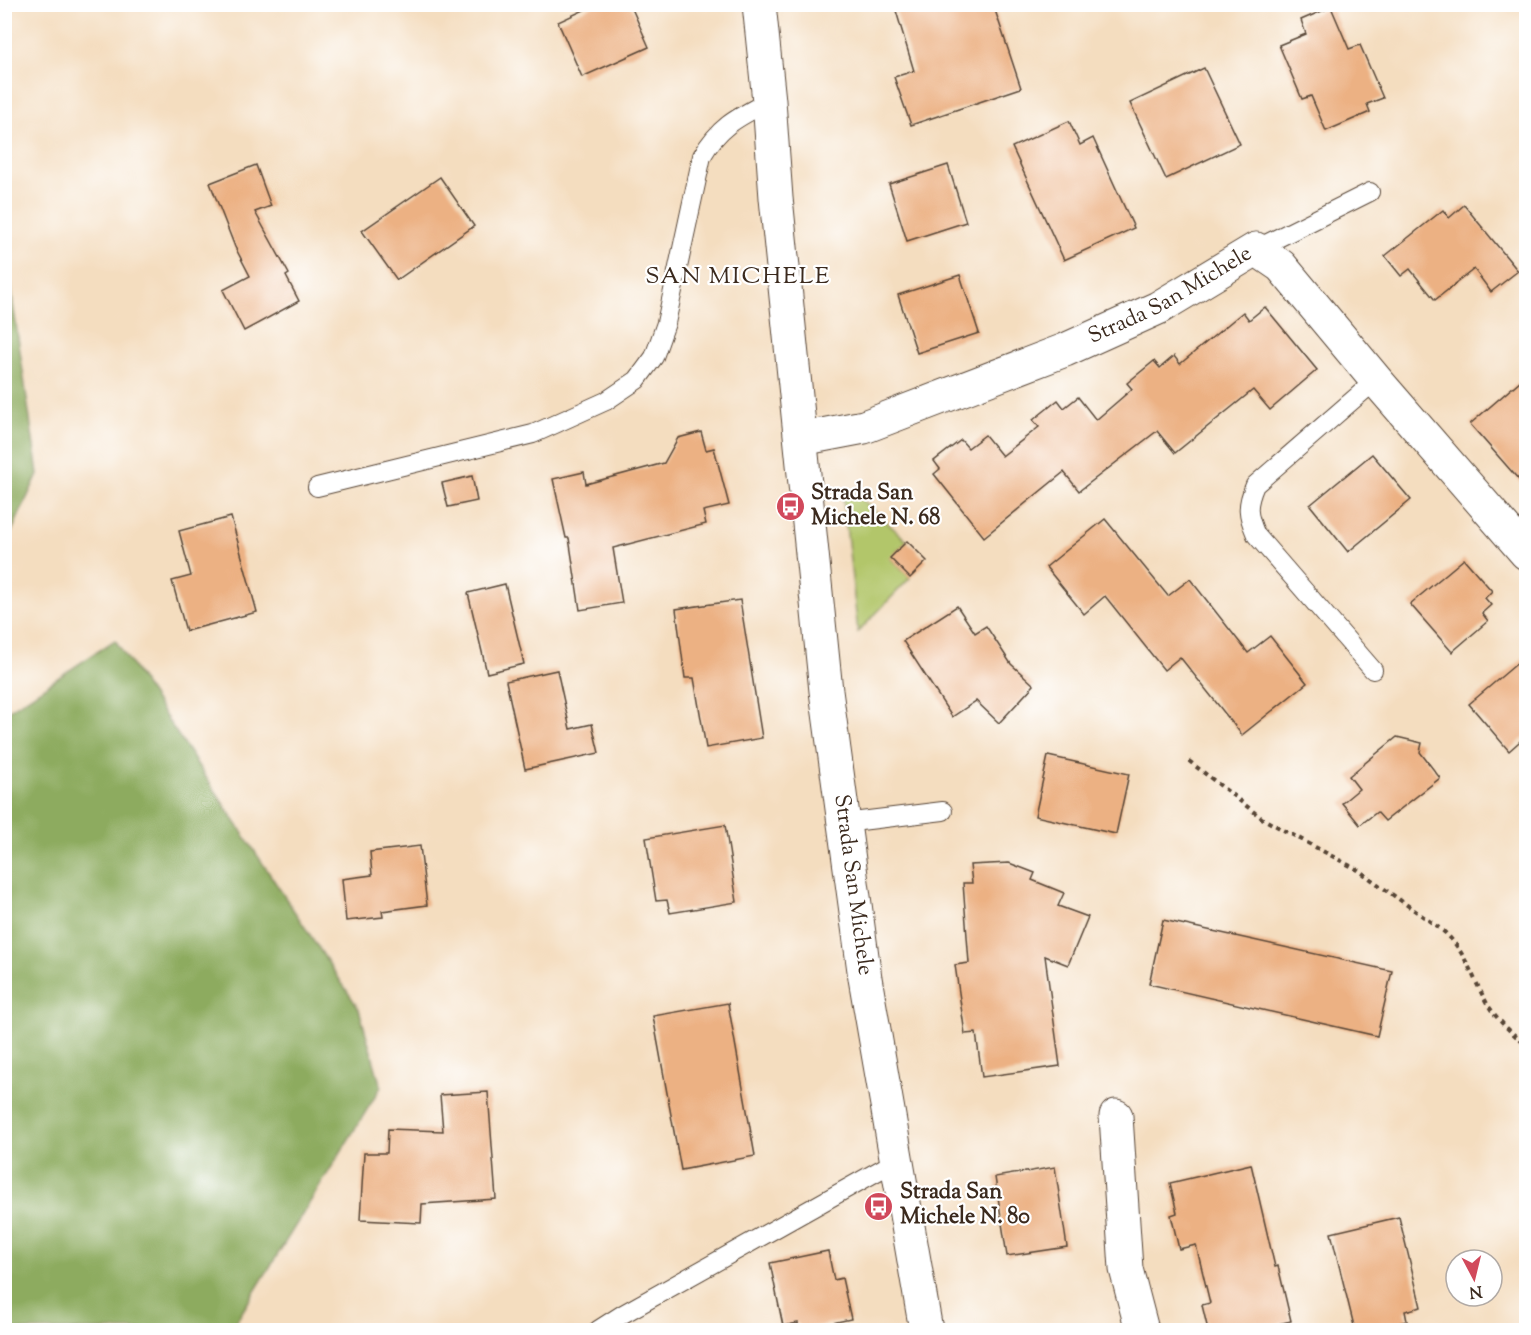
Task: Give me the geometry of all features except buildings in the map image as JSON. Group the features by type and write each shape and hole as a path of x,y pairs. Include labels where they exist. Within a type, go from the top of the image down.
{"street":[{"name":"Strada San Michele","path":"759,4 776,198 826,691 865,978 926,1330"},
{"name":"Strada San Michele","path":"801,439 864,427 1065,350 1158,308 1256,249 1281,266 1526,553"},
{"path":"1116,1116 1126,1269 1142,1330"}],"lane":[{"path":"317,487 533,434 606,401 637,380 654,357 666,323 702,156 711,139 731,121 769,101"},
{"path":"1256,249 1370,192"},
{"path":"1373,669 1256,535 1248,518 1248,502 1255,485 1376,380"},
{"path":"844,823 943,811"},
{"path":"598,1330 625,1322 897,1161"}],"path":[{"path":"1189,761 1263,819 1358,870 1454,939 1489,1007 1507,1029 1527,1045"}],"green space":[{"path":"4,242 38,474 5,546 4,546"},
{"path":"856,494 907,541 890,558 910,578 858,632 843,498"},
{"path":"115,640 359,1009 381,1087 231,1330 5,1330 5,713"}],"place":[{"name":"Strada San Michele N. 68","path":"790,507"},
{"name":"Strada San Michele N. 80","path":"879,1206"}],"district":[{"name":"SAN MICHELE","path":"738,277"}]}
